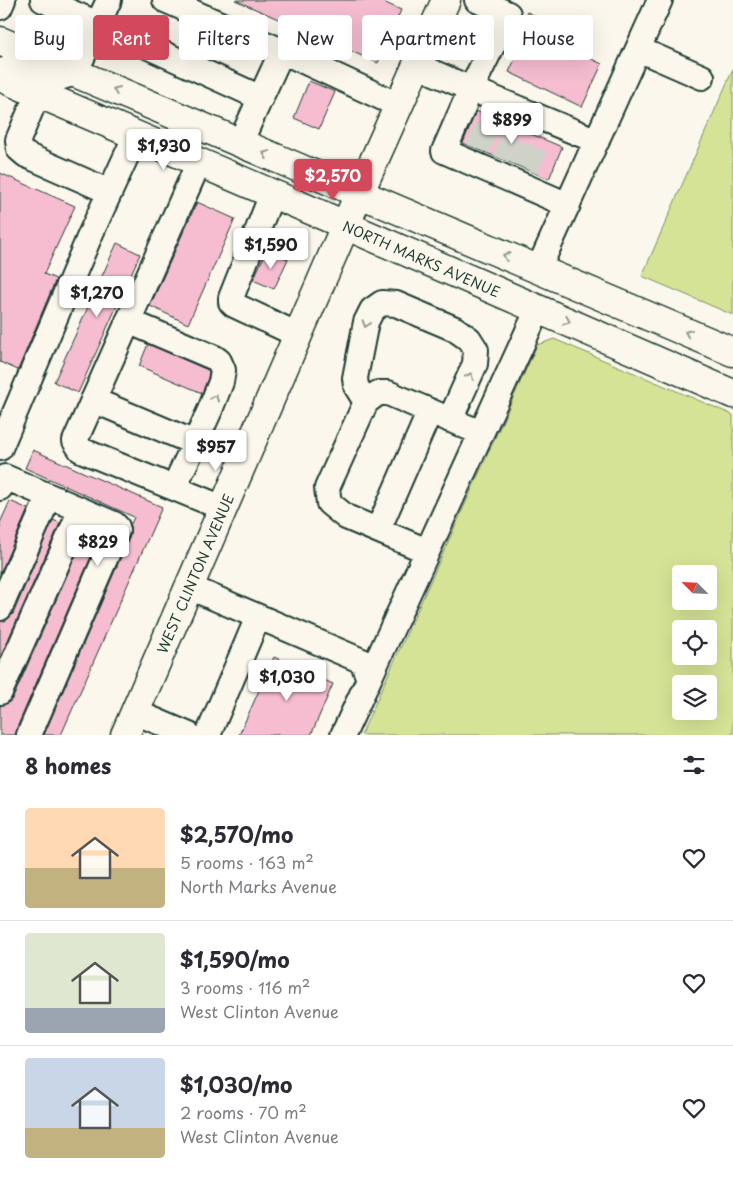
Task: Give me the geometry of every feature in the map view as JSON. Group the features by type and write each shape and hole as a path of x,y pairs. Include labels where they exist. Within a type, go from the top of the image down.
{"main road":[{"name":"WEST CLINTON AVENUE","path":"130,723 345,225 446,0"},
{"path":"0,40 733,352"},
{"name":"NORTH MARKS AVENUE","path":"0,77 733,394"}],"lane":[{"path":"0,7 3,0"},
{"path":"102,15 109,0"},
{"path":"165,0 278,50"},
{"path":"477,0 511,7 471,89 444,151 475,156 501,167 523,177 568,205"},
{"path":"538,270 660,0"},
{"path":"50,1 93,22"},
{"path":"0,71 13,68 37,77 56,79 76,73 93,35"},
{"path":"638,49 702,77"},
{"path":"169,56 261,98"},
{"path":"240,143 278,60"},
{"path":"300,60 398,105"},
{"path":"416,65 471,89 494,108 544,129 597,141"},
{"path":"38,93 18,140 19,149 26,156 110,192"},
{"path":"0,448 87,242 136,135"},
{"path":"199,162 75,441 81,450 223,508"},
{"path":"272,194 231,302 234,306 298,335"},
{"path":"366,402 356,386 355,378 366,322 372,310 382,303 396,304 455,329 470,339 476,350 475,364 440,416 378,530"},
{"path":"343,735 538,309"},
{"path":"128,322 215,358 223,370 221,382 210,410 174,487"},
{"path":"427,551 346,517 329,503 327,488 366,402 378,393 388,393 481,433"},
{"path":"93,400 195,443"},
{"path":"2,480 49,496 117,527 117,531 29,735"},
{"path":"0,608 49,496"},
{"path":"0,692 81,510"},
{"path":"189,587 362,661 369,678"},
{"path":"208,735 258,617"},
{"path":"130,723 188,735"}],"green space":[{"path":"733,69 733,315 642,276"},
{"path":"554,339 733,415 733,735 361,735 537,345"}],"building":[{"path":"235,0 379,0 401,10 399,15 362,15 362,56 352,52 352,15 278,15 278,19"},
{"path":"515,60 593,60 602,64 582,107 509,72"},
{"path":"309,81 335,92 319,129 294,118"},
{"path":"476,111 562,147 549,179 463,143"},
{"path":"0,173 75,206 44,274 56,279 18,370 0,362"},
{"path":"197,202 235,219 188,324 150,306"},
{"path":"117,243 140,254 78,393 54,382"},
{"path":"267,250 288,259 274,289 253,280"},
{"path":"148,344 208,370 208,378 202,393 139,366"},
{"path":"33,450 162,507 61,735 44,735 130,536 130,526 134,517 25,468"},
{"path":"10,501 28,509 0,574 0,523"},
{"path":"53,520 60,523 0,658 0,622 8,619 13,614"},
{"path":"86,532 99,538 16,730 16,735 0,735 0,706 8,703 13,698"},
{"path":"274,657 333,684 311,735 239,735"}],"tunnel":[{"path":"478,149 491,117"},
{"path":"504,160 517,128"},
{"path":"526,169 540,138"}]}
